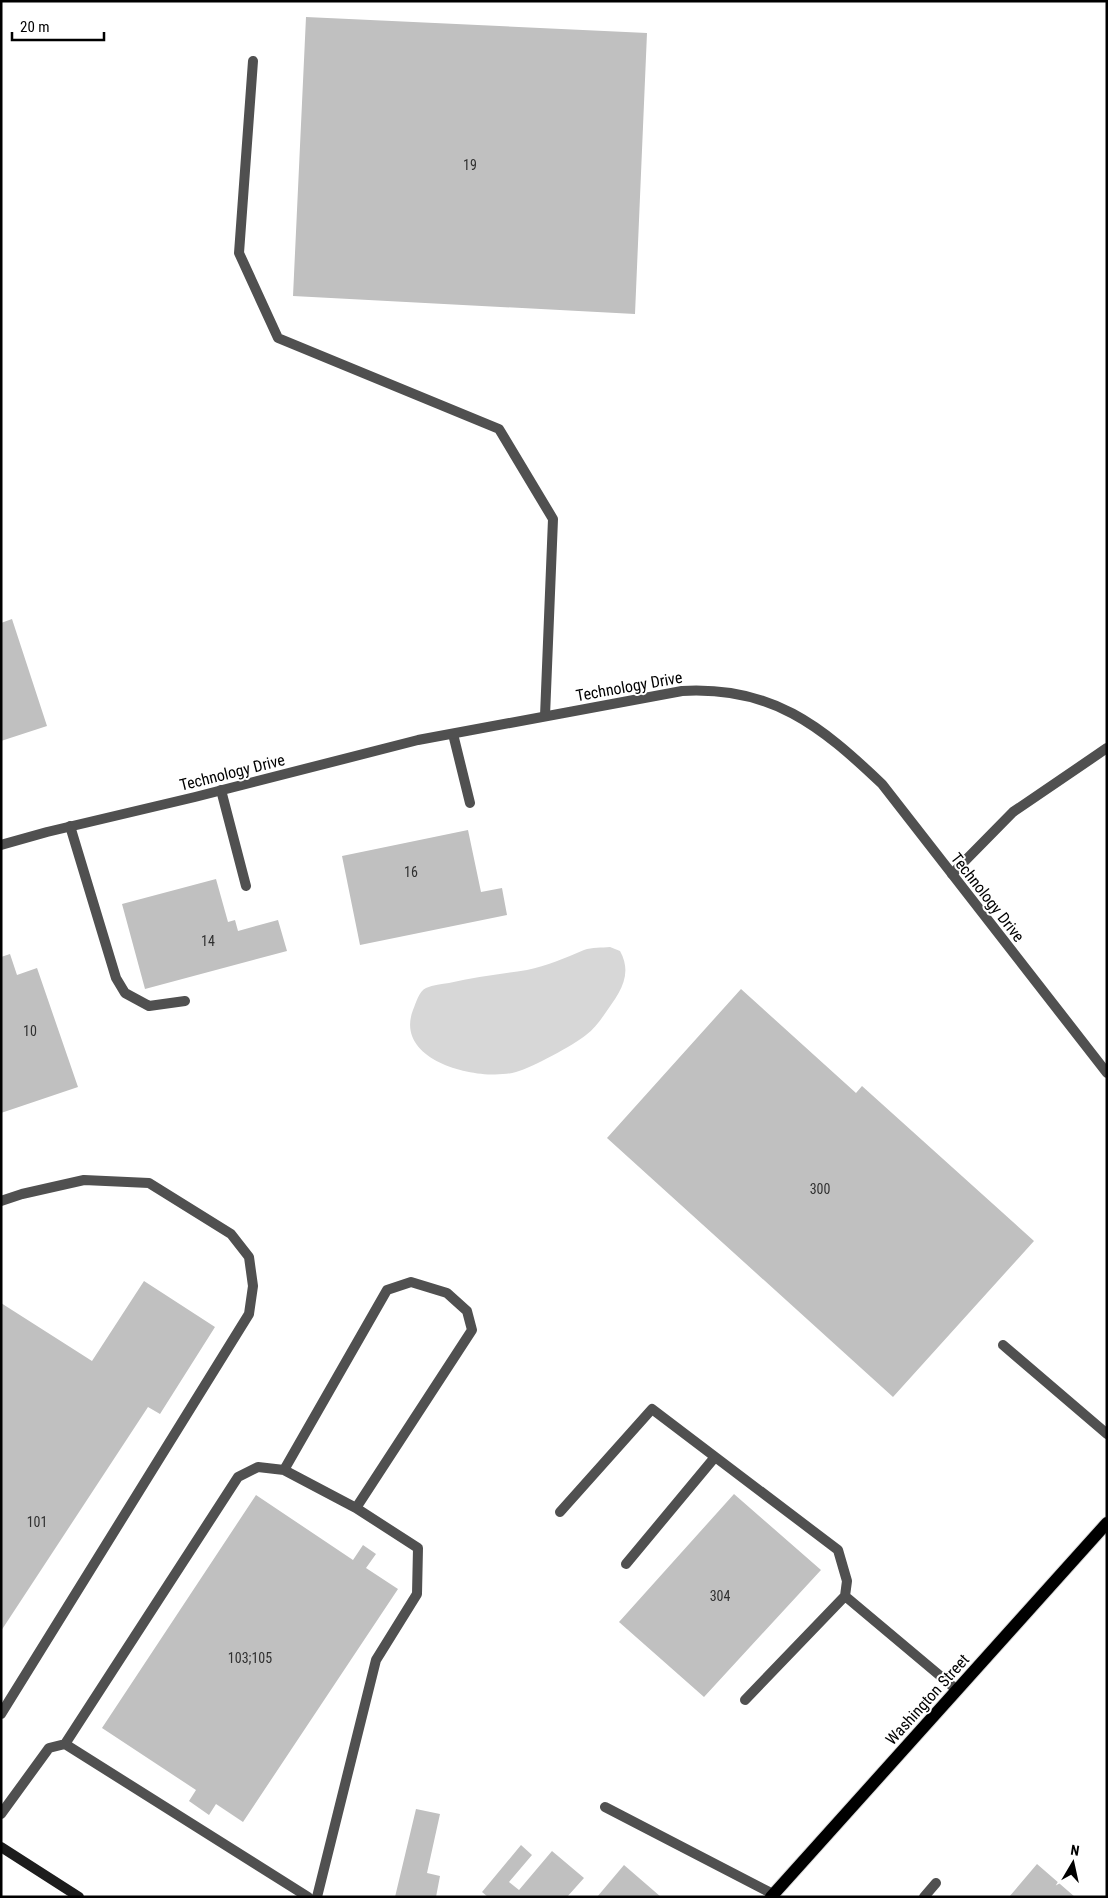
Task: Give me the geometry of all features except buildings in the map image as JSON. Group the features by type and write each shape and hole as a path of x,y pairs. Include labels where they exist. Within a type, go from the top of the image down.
{"main road":[{"name":"Washington Street","path":"772,1895 1107,1523"}],"street":[{"path":"253,61 239,253 278,338 499,429 553,519 545,716"},
{"name":"Technology Drive","path":"1,845 70,826 418,740 682,691 708,690 752,697 791,712 824,732 882,784 1107,1072"},
{"path":"453,734 470,803"},
{"path":"952,874 1013,812 1107,748"},
{"path":"221,790 246,886"},
{"path":"70,826 116,978 125,993 149,1006 184,1001"},
{"path":"1,1201 22,1194 84,1180 149,1183 231,1234 249,1257 253,1286 249,1314 1,1714"},
{"path":"284,1470 387,1290 411,1282 447,1293 467,1311 472,1330 356,1508"},
{"path":"1002,1345 1107,1434"},
{"path":"560,1512 652,1409 838,1550 847,1581 845,1596 745,1700"},
{"path":"626,1564 715,1457"},
{"path":"1,1814 49,1748 65,1744 238,1477 258,1467 284,1470 356,1508 418,1548 417,1594 376,1660 317,1897"},
{"path":"845,1596 957,1690"},
{"path":"65,1744 308,1897"},
{"path":"604,1807 772,1895"},
{"path":"1,1847 79,1897"},
{"path":"924,1897 936,1883"}],"shaded area":[{"path":"610,947 620,951 624,960 625,977 619,993 589,1033 542,1061 516,1072 482,1074 444,1064 428,1055 416,1043 410,1028 413,1010 420,994 426,988 527,970 549,964 587,949"}]}
